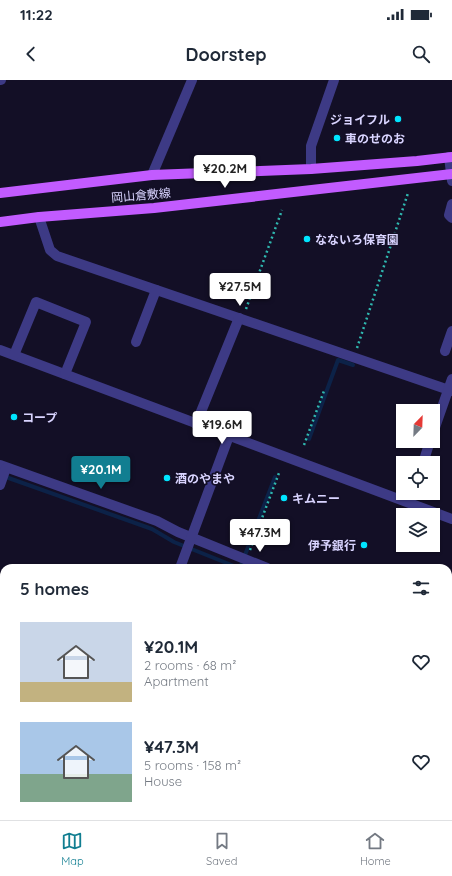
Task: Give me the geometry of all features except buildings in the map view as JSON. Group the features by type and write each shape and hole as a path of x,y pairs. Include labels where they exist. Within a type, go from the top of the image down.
{"main road":[{"name":"岡山倉敷線","path":"0,193 152,175 311,169 450,157"},
{"name":"岡山倉敷線","path":"0,222 39,217 154,208 452,177"}],"street":[{"path":"152,175 192,80"},
{"path":"311,169 311,146 334,80"},
{"path":"450,157 452,177"},
{"path":"452,204 450,215 452,218"},
{"path":"39,217 50,250 57,256 450,390"},
{"path":"136,342 156,290"},
{"path":"14,355 36,302 86,322 65,374"},
{"path":"196,424 240,318"},
{"path":"445,351 452,331"},
{"path":"0,350 229,436 396,493"},
{"path":"440,415 450,390 452,379"},
{"path":"182,564 229,436"},
{"path":"3,474 157,521 178,532 190,544 257,564"},
{"path":"414,500 452,519"}],"path":[{"path":"354,357 408,193"},
{"path":"240,318 282,210"},
{"path":"304,445 324,391"},
{"path":"244,559 279,474"}],"waterway":[{"path":"309,439 338,360 353,365"},
{"path":"3,476 152,529 174,542 229,564"},
{"path":"242,564 275,477"}],"place":[{"name":"ジョイフル","path":"398,119"},
{"name":"車のせのお","path":"337,138"},
{"name":"なないろ保育園","path":"307,239"},
{"name":"コープ","path":"14,417"},
{"name":"酒のやまや","path":"167,478"},
{"name":"キムニー","path":"284,498"},
{"name":"伊予銀行","path":"364,545"}]}
